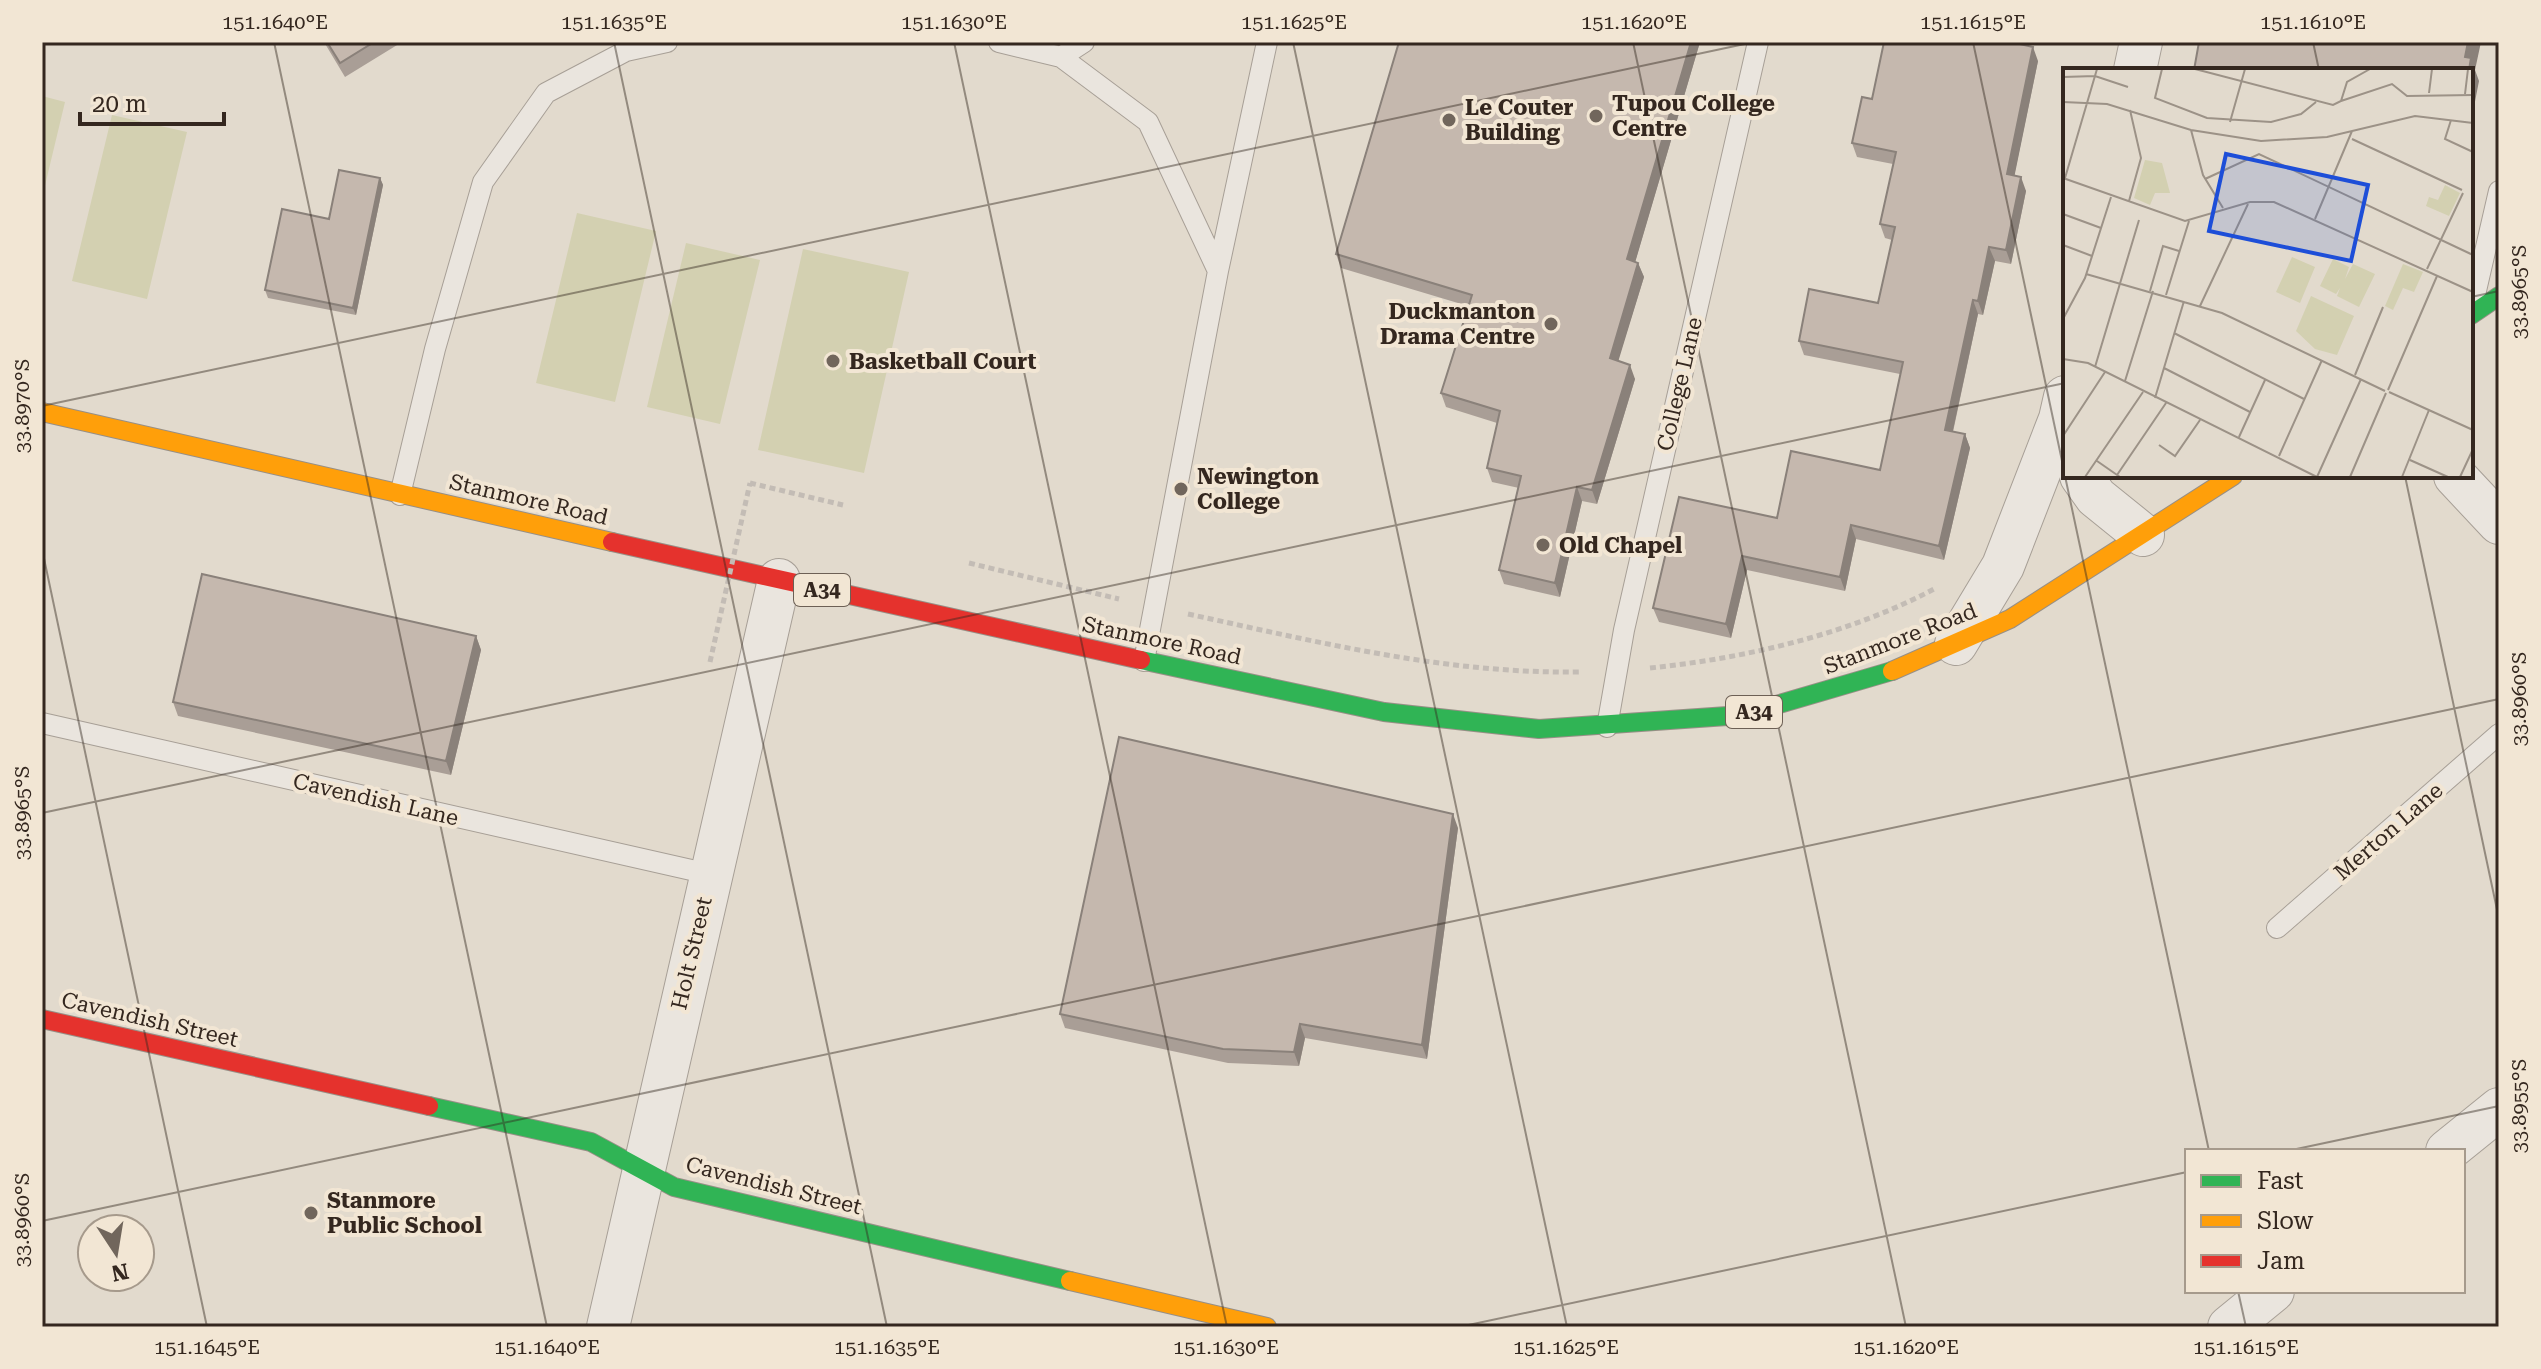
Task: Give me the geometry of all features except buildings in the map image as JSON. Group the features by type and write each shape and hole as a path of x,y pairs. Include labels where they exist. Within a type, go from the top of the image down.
{"main road":[{"path":"2473,313 2499,296"},
{"name":"Stanmore Road","path":"42,412 779,580 1384,712 1539,729 1607,727 1742,715 1880,675 2010,619 2230,478"},
{"name":"Cavendish Street","path":"42,1019 591,1142 674,1187 1267,1327"}],"street":[{"path":"2135,68 2141,42"},
{"path":"1956,644 2003,566 2063,416"},
{"path":"2082,478 2096,497 2143,535"},
{"path":"2459,478 2499,523"},
{"name":"Holt Street","path":"608,1327 709,874 779,580"},
{"path":"2449,1149 2499,1109"},
{"path":"2229,1327 2271,1293"}],"lane":[{"path":"400,495 435,349 483,182 546,93 626,51 667,42"},
{"path":"999,42 1061,57 1148,122 1218,271"},
{"path":"1061,57 1084,42"},
{"path":"1144,661 1218,271 1267,42"},
{"name":"College Lane","path":"1607,727 1616,671 1758,42"},
{"path":"2473,305 2499,191"},
{"name":"Cavendish Lane","path":"42,723 709,874"},
{"name":"Merton Lane","path":"2277,928 2499,734"}],"path":[{"path":"710,662 750,483 843,505"},
{"path":"969,563 1152,607 1390,657 1458,667 1540,673 1616,671 1696,663 1774,647 1846,625 1946,582"}],"shaded area":[{"path":"42,96 65,102 42,198"},
{"path":"112,115 187,132 147,299 72,281"},
{"path":"577,213 656,231 615,402 536,383"},
{"path":"686,243 760,260 720,424 647,407"},
{"name":"Basketball Court","path":"803,249 909,272 864,473 758,450"}],"traffic: fast":[{"path":"2473,314 2499,296"},
{"path":"1141,660 1384,712 1539,729 1742,715 1892,671"},
{"path":"429,1106 591,1142 674,1187 1070,1281"}],"traffic: slow":[{"path":"42,412 612,542"},
{"path":"1892,671 2010,619 2230,478"},
{"path":"1070,1281 1267,1327"}],"traffic: jam":[{"path":"612,542 1141,660"},
{"path":"42,1019 429,1106"}],"place":[{"name":"Tupou College Centre","path":"1596,116"},
{"name":"Le Couter Building","path":"1449,120"},
{"name":"Duckmanton Drama Centre","path":"1551,324"},
{"name":"Basketball Court","path":"833,361"},
{"name":"Newington College","path":"1181,489"},
{"name":"Old Chapel","path":"1543,545"},
{"name":"Stanmore Public School","path":"311,1213"}]}
